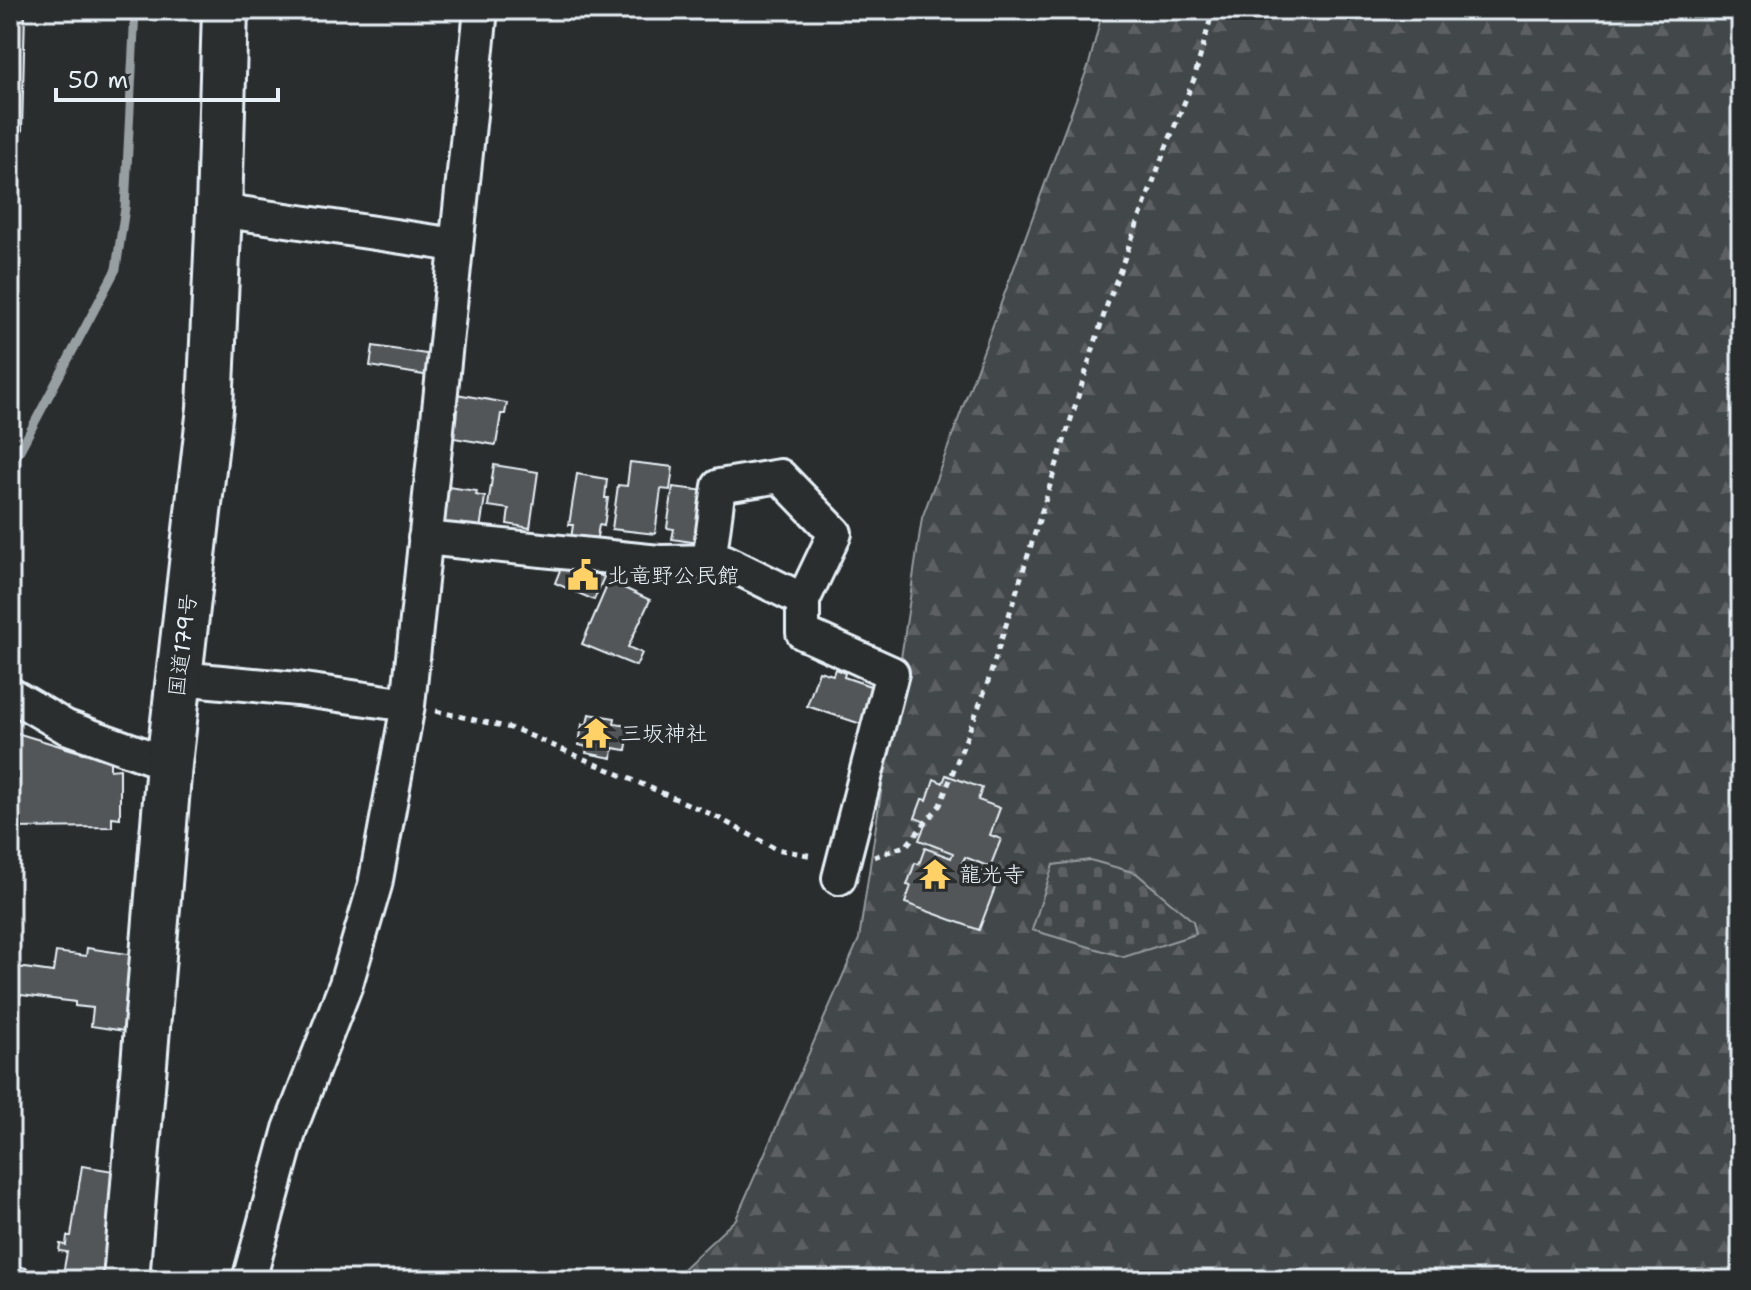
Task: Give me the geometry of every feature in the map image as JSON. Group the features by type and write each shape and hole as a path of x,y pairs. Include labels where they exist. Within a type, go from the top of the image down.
{"highway":[{"name":"国道179号","path":"126,1280 169,764 210,408 225,10"}],"street":[{"path":"249,1280 290,1129 346,984 375,885 408,705 481,10"},
{"path":"219,210 456,245"},
{"path":"709,562 719,486 780,476 835,533 803,600 803,633 892,673 831,868"},
{"path":"425,538 659,562 724,561 803,600"},
{"path":"179,678 297,689 408,705"},
{"path":"10,694 66,727 169,764"}],"path":[{"path":"868,858 907,845 940,805 986,688 1107,305 1194,79 1213,10"},
{"path":"408,705 515,729 713,815 776,849 831,868"}],"green space":[{"path":"1103,10 1741,10 1741,1280 671,1280 736,1219 859,939 922,518 1089,64"},
{"path":"1090,860 1136,873 1193,921 1196,934 1124,957 1032,930 1053,865"}],"building":[{"path":"10,12 25,12 22,132 10,132"},
{"path":"373,346 433,355 430,376 370,366"},
{"path":"451,393 507,403 505,414 501,414 496,445 448,437"},
{"path":"630,462 673,467 670,490 661,489 655,534 612,529 618,485 627,486"},
{"path":"494,465 538,472 530,528 507,524 509,509 488,506"},
{"path":"577,474 607,479 604,526 599,525 596,543 571,539 573,525 569,525"},
{"path":"441,486 477,491 476,495 485,497 480,529 435,522"},
{"path":"673,487 706,491 699,543 672,539 674,529 667,528"},
{"path":"564,560 604,577 594,600 555,583"},
{"path":"609,581 650,600 628,647 642,653 636,666 582,644"},
{"path":"835,669 845,673 844,677 876,688 864,725 807,706 819,671 833,675"},
{"path":"589,714 615,718 614,724 630,726 626,750 613,748 612,758 586,753 587,747 579,745 582,724 587,724"},
{"path":"10,731 83,753 110,753 110,770 120,769 120,818 112,817 112,827 10,828"},
{"path":"946,775 982,788 978,800 1000,808 990,835 1001,839 990,867 965,857 962,863 999,877 979,930 905,903 911,886 907,885 915,863 919,864 925,848 951,858 953,853 919,840 926,822 915,818 922,799 927,800 934,779 943,783"},
{"path":"87,948 135,955 125,1031 91,1026 93,1008 75,1006 75,1002 13,994 17,967 53,972 56,952 86,956"},
{"path":"82,1166 120,1172 103,1280 63,1274 67,1252 59,1251 60,1244 66,1245 67,1236 71,1236"},
{"path":"10,1265 27,1268 26,1276 53,1280 10,1280"}],"waterway":[{"path":"10,469 116,269 125,208 135,10"}],"place":[{"name":"北竜野公民館","path":"583,575"},
{"name":"三坂神社","path":"596,733"},
{"name":"龍光寺","path":"935,874"}]}
